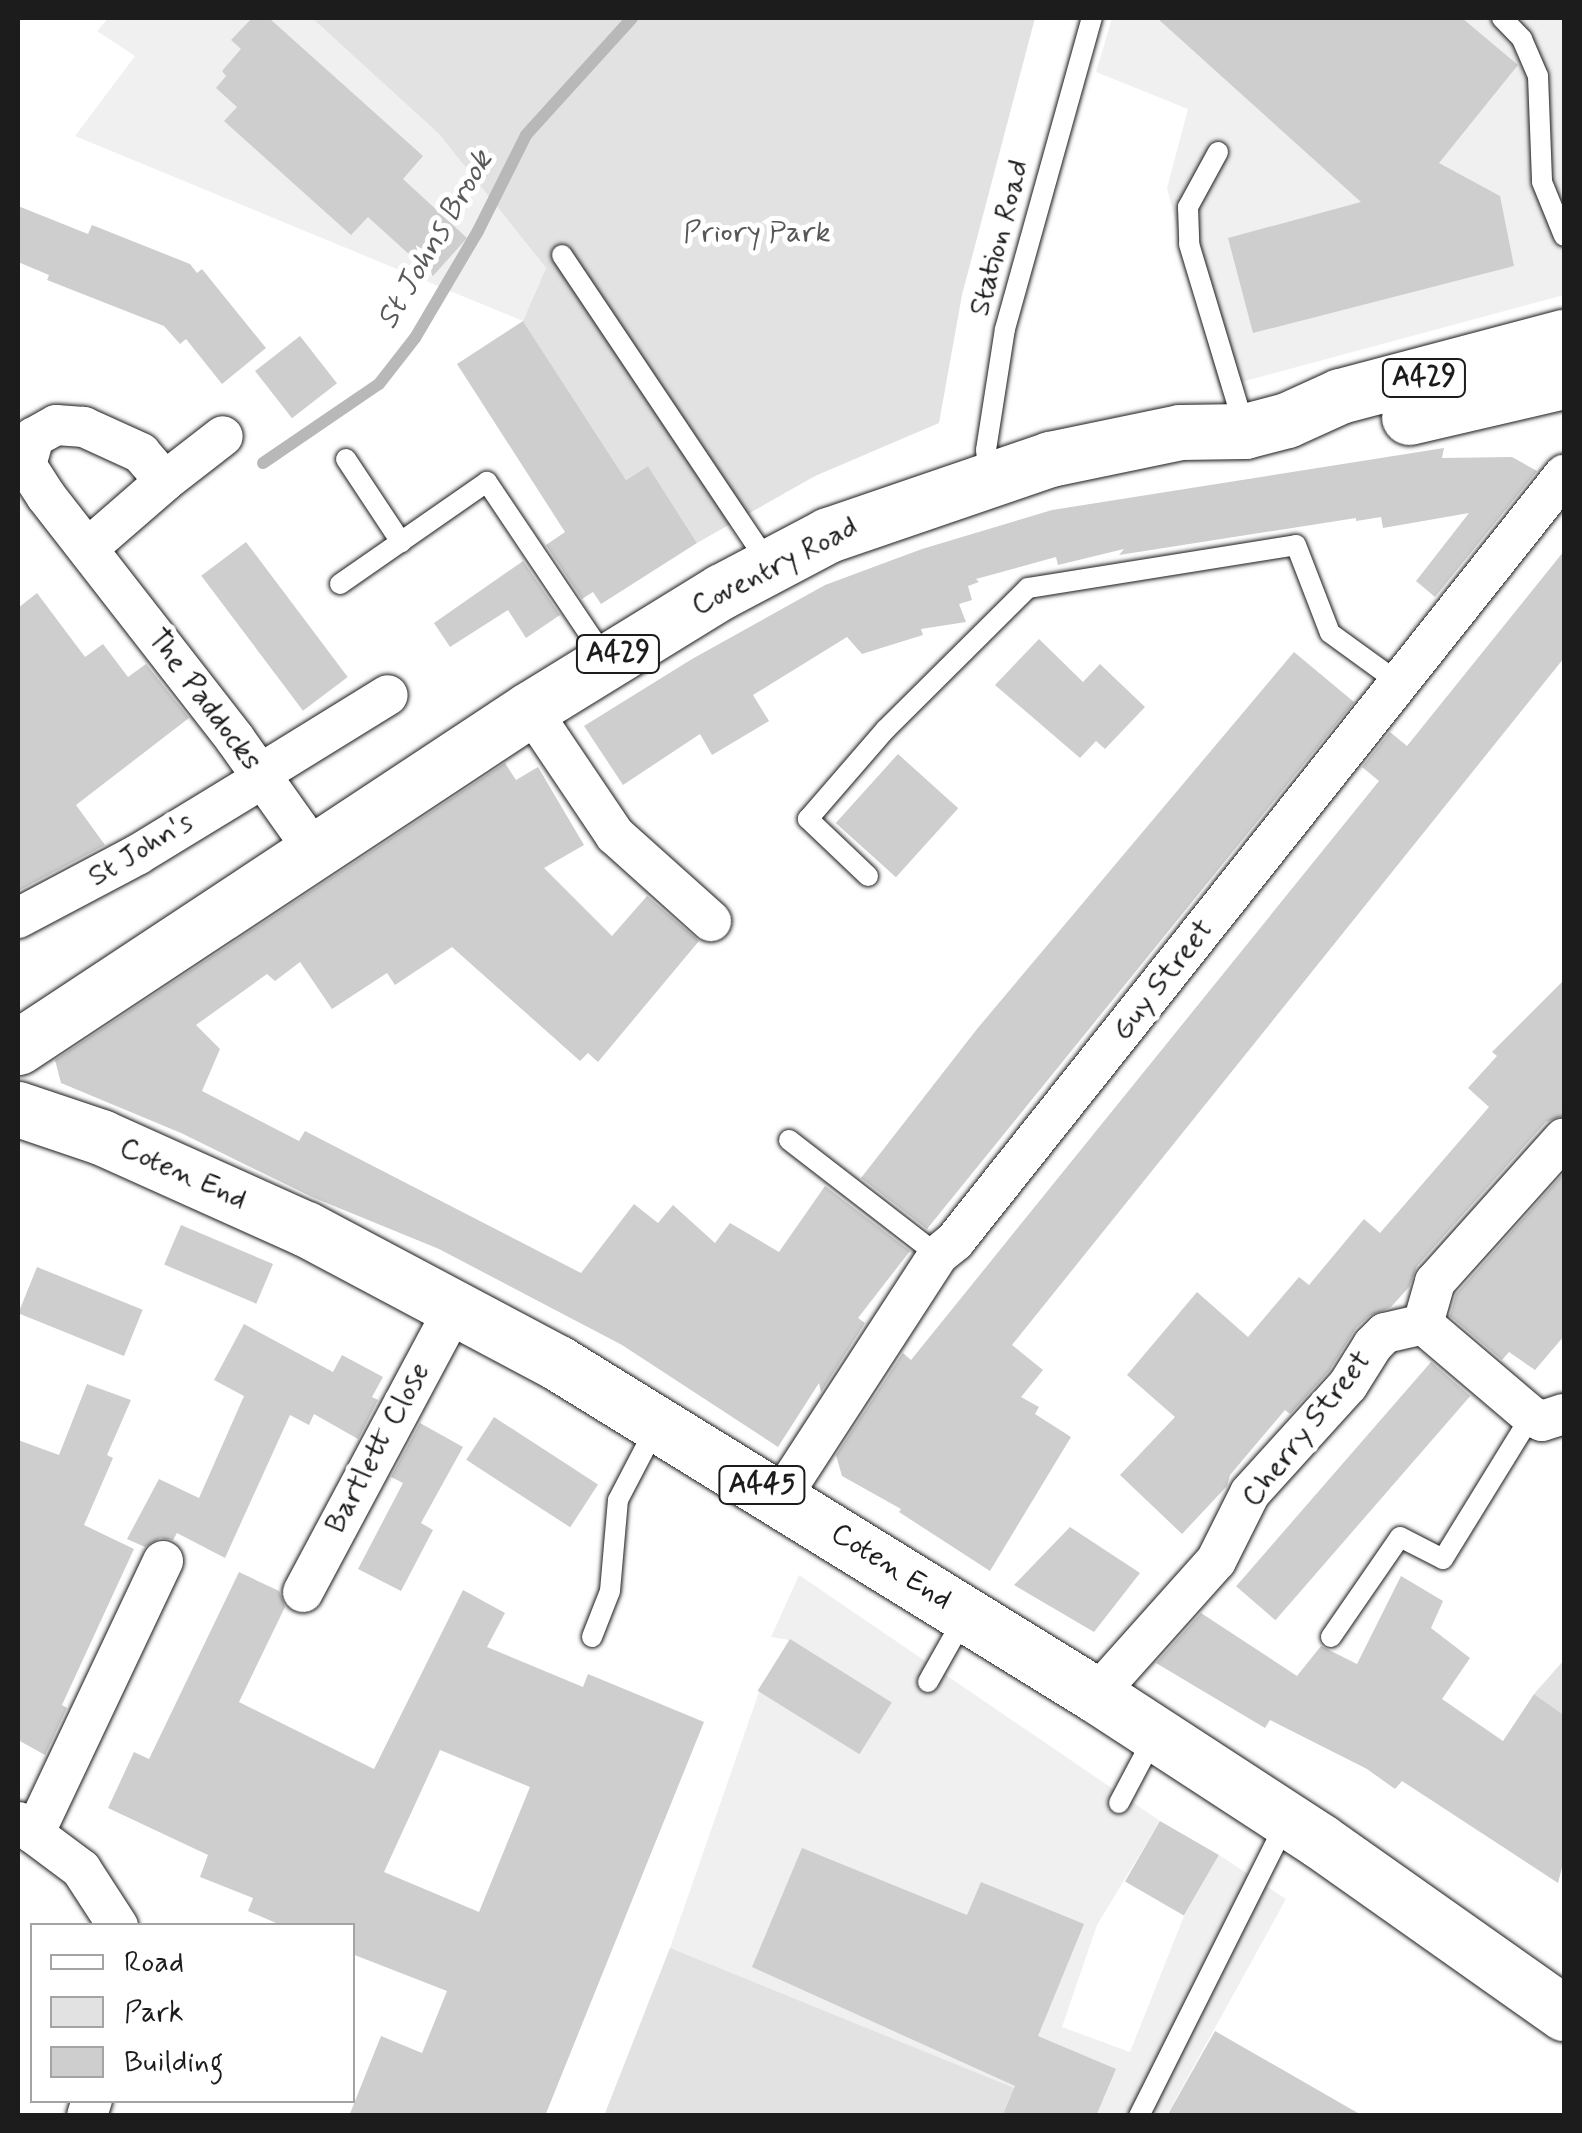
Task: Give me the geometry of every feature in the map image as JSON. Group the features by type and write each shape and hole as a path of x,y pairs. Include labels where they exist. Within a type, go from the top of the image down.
{"main road":[{"name":"Coventry Road","path":"1266,426 1340,396 1564,337"},
{"name":"Coventry Road","path":"18,1047 607,660 769,564 859,523 988,478 1104,445 1180,432 1266,426 1350,429 1564,381"},
{"name":"Coten End","path":"18,1109 101,1138 253,1205 456,1305 781,1497 1096,1695 1556,1999"}],"street":[{"name":"The Paddocks","path":"165,480 141,453 84,427 56,425 26,432 26,465 316,854"},
{"path":"88,548 222,436"},
{"name":"Guy Street","path":"781,1497 946,1248 1564,475"},
{"name":"St John's","path":"18,918 136,855 388,694"},
{"path":"530,709 615,835 712,920"},
{"path":"1548,1415 1423,1324 1436,1282 1564,1138"},
{"name":"Bartlett Close","path":"303,1592 456,1305"},
{"name":"Cherry Street","path":"1096,1695 1216,1560 1250,1493 1348,1385 1373,1344 1384,1334 1423,1324"},
{"path":"116,1923 81,1869 26,1828 163,1562"}],"lane":[{"name":"Station Road","path":"988,478 986,450 1005,329 1092,18"},
{"path":"1502,18 1522,39 1538,76 1542,182 1564,236"},
{"path":"1218,152 1188,207 1189,244 1266,426"},
{"path":"562,255 769,564"},
{"path":"346,459 401,542"},
{"path":"340,584 487,482 607,660"},
{"path":"868,876 808,819 886,729 1028,588 1296,545 1330,633 1399,683"},
{"path":"788,1140 946,1248"},
{"path":"1331,1637 1400,1537 1443,1559 1548,1415"},
{"path":"592,1636 610,1590 618,1500 658,1424"},
{"path":"928,1682 966,1614"},
{"path":"1120,1803 1155,1735"},
{"path":"1140,2116 1287,1821"}],"shaded area":[{"path":"108,18 312,18 439,134 546,268 523,321 75,136 135,56 97,31"},
{"path":"1112,18 1564,18 1564,295 1219,388 1167,188 1188,109 1096,72"},
{"path":"799,1575 1160,1821 1097,1925 1062,2027 1130,2052 1184,1916 1219,1855 1286,1899 1167,2115 604,2116 670,1948 759,1692 789,1640 771,1637"}],"green space":[{"name":"Priory Park","path":"312,18 1035,18 962,295 939,423 815,476 697,543 648,466 626,480 523,321 546,268 439,134"},
{"path":"1564,1660 1564,1715 1534,1694"},
{"path":"670,1948 1014,2088 1002,2115 604,2116"}],"building":[{"path":"252,18 269,18 423,156 403,179 467,238 433,276 368,217 351,235 224,121 237,107 216,88 226,76 222,71 241,49 231,40"},
{"path":"1157,18 1462,18 1518,65 1439,163 1500,196 1514,266 1253,333 1228,238 1361,202"},
{"path":"18,206 88,234 92,225 190,264 197,273 202,269 266,348 222,384 186,339 180,344 164,326 47,280 49,275 18,262"},
{"path":"523,321 626,480 648,466 697,543 601,604 593,592 582,599 546,545 565,532 457,364"},
{"path":"300,336 337,383 292,418 255,371"},
{"path":"1444,448 1442,458 1512,457 1537,471 1435,597 1416,581 1469,513 1383,528 1381,517 1356,518 1119,555 1124,549 1058,565 1056,557 976,579 979,582 968,586 972,600 959,604 966,622 921,629 923,635 862,654 847,637 753,695 769,721 712,755 700,734 623,785 584,726 692,659 825,585 922,549 1052,510"},
{"path":"246,542 348,677 303,711 201,576"},
{"path":"1564,551 1564,658 1012,1345 1043,1370 1021,1397 1039,1407 1035,1414 1071,1437 990,1571 899,1512 901,1509 842,1476 836,1455 903,1353 911,1360 1379,781 1362,767 1390,732 1407,746"},
{"path":"523,561 560,615 526,638 508,610 450,647 434,623"},
{"path":"37,593 85,657 103,644 128,677 146,664 189,718 76,805 105,845 18,891 18,608"},
{"path":"1039,639 1083,682 1100,664 1145,707 1105,749 1096,741 1080,758 995,685"},
{"path":"1294,652 1354,702 927,1229 861,1178 977,1029"},
{"path":"898,754 958,808 896,877 836,823"},
{"path":"505,763 516,780 538,767 584,845 544,868 612,936 647,896 699,941 598,1062 588,1053 580,1061 452,947 395,985 387,973 332,1009 300,962 275,981 267,974 196,1025 220,1049 202,1091 299,1141 305,1131 581,1273 634,1204 658,1223 673,1205 715,1243 730,1223 779,1252 825,1186 910,1251 858,1318 865,1323 821,1392 819,1383 778,1447 622,1345 439,1249 312,1197 181,1133 61,1083 55,1060"},
{"path":"1564,980 1564,1115 1546,1122 1417,1266 1409,1287 1391,1307 1369,1316 1356,1328 1329,1371 1290,1414 1285,1410 1230,1475 1227,1486 1182,1534 1120,1475 1175,1417 1127,1375 1197,1292 1248,1337 1299,1277 1309,1285 1364,1219 1380,1233 1489,1107 1468,1088 1497,1056 1492,1052"},
{"path":"1564,1173 1564,1336 1535,1370 1509,1352 1502,1360 1450,1316 1456,1294"},
{"path":"181,1225 273,1264 256,1304 164,1265"},
{"path":"37,1267 143,1310 124,1356 18,1313"},
{"path":"244,1324 333,1372 342,1355 383,1377 372,1397 378,1400 358,1439 314,1414 309,1425 290,1415 225,1558 177,1533 173,1540 160,1538 145,1547 127,1539 159,1479 199,1498 244,1396 214,1380"},
{"path":"1431,1362 1470,1396 1275,1620 1236,1586"},
{"path":"87,1384 131,1400 107,1455 113,1458 84,1525 134,1549 62,1705 67,1708 45,1755 18,1740 18,1440 59,1455"},
{"path":"494,1417 598,1485 570,1527 466,1460"},
{"path":"420,1423 463,1447 421,1523 433,1530 401,1591 358,1569 403,1483 391,1477"},
{"path":"1070,1527 1140,1573 1094,1632 1014,1585"},
{"path":"239,1572 279,1591 285,1607 239,1702 374,1769 463,1590 505,1613 487,1647 583,1687 588,1674 704,1722 545,2116 349,2116 381,2036 422,2053 447,1991 355,1955 355,1923 276,1923 248,1911 253,1898 200,1877 208,1855 108,1808 134,1752 149,1759","holes":["440,1750 530,1787 479,1912 384,1872"]},
{"path":"1401,1576 1443,1601 1431,1628 1470,1658 1442,1699 1503,1741 1534,1694 1564,1715 1564,1860 1558,1883 1402,1781 1395,1789 1367,1769 1270,1720 1265,1728 1156,1663 1201,1613 1297,1676 1321,1646 1357,1664"},
{"path":"790,1639 892,1703 859,1754 758,1691"},
{"path":"1160,1821 1219,1855 1184,1916 1125,1882"},
{"path":"802,1848 967,1915 981,1882 1084,1924 1038,2036 1116,2069 1096,2116 1002,2116 1015,2086 752,1967"},
{"path":"1215,2031 1363,2116 1167,2116"}],"waterway":[{"name":"St Johns Brook","path":"263,463 379,384 415,338 478,231 526,135 632,18"}]}
